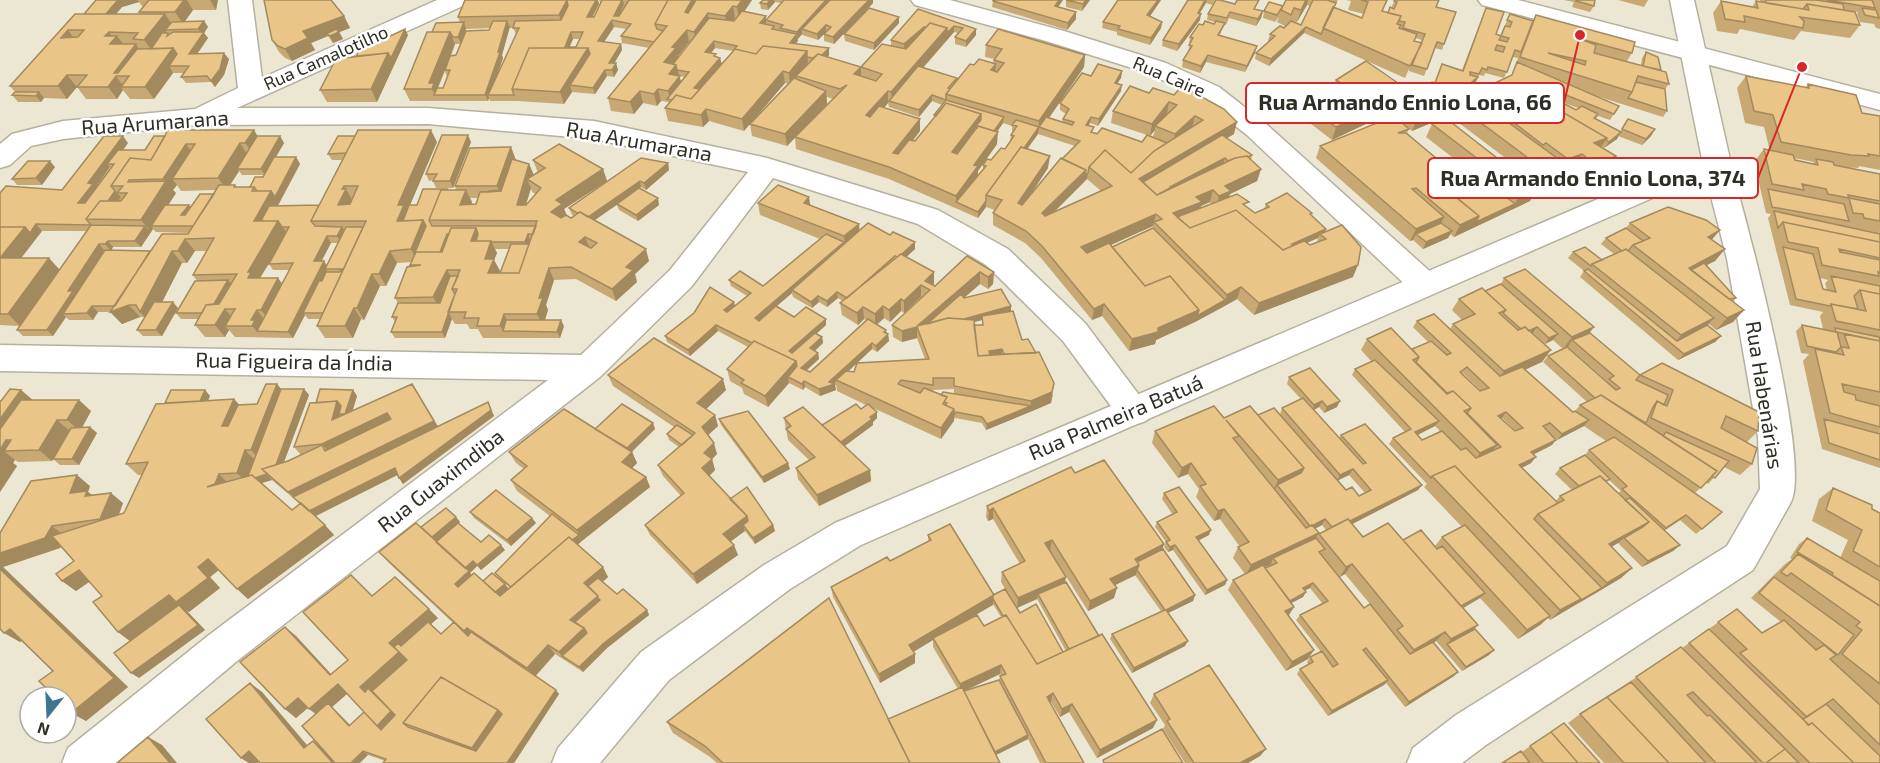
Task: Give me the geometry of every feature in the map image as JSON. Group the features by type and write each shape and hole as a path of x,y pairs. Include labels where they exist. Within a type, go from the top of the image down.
{"street":[{"path":"240,0 251,91"},
{"name":"Rua Camalotilho","path":"195,117 457,0"},
{"name":"Rua Caire","path":"923,0 1055,36 1157,68 1210,93 1256,129 1424,284"},
{"path":"1490,0 1880,102"},
{"name":"Rua Habenárias","path":"1428,763 1471,730 1740,558 1778,491 1775,437 1744,270 1720,177 1682,0"},
{"name":"Rua Arumarana","path":"0,159 22,140 63,130 195,117 428,116 594,130 767,167 928,217 998,257 1074,332 1134,411"},
{"name":"Rua Guaximdiba","path":"83,763 223,648 588,368 681,278 767,167"},
{"name":"Rua Palmeira Batuá","path":"573,763 655,666 777,577 848,534 1648,189 1684,180 1720,177"},
{"name":"Rua Figueira da Índia","path":"0,358 588,368"}],"building":[{"path":"96,0 119,0 106,14 84,14"},
{"path":"149,0 184,0 175,12 139,12"},
{"path":"264,0 331,0 344,16 303,31 308,38 285,49 272,40"},
{"path":"465,0 567,0 559,15 458,17"},
{"path":"567,0 596,0 587,17 594,17 602,0 622,0 614,16 619,16 629,0 668,0 655,24 657,29 663,31 654,42 621,36 631,24 612,20 598,41 621,44 609,63 616,63 612,70 605,70 593,88 570,85 590,54 588,48 529,48 512,89 514,95 488,95 519,28 513,28 515,21 561,20 568,6","holes":["571,32 583,32 576,47 565,47"]},
{"path":"668,0 692,0 685,12 688,13 696,0 742,0 725,16 708,13 694,32 687,30 672,47 676,48 664,62 676,65 669,74 680,76 668,91 658,89 654,94 640,91 630,102 608,98 667,26 655,24"},
{"path":"763,0 770,0 767,4 760,3"},
{"path":"784,0 826,0 797,32 780,28 783,25 766,20"},
{"path":"830,0 869,0 833,37 824,34 831,27 826,25 817,34 802,29"},
{"path":"993,0 1059,0 1055,6 1076,12 1068,23"},
{"path":"1066,0 1086,0 1083,4"},
{"path":"1118,0 1158,0 1147,15 1162,22 1151,38 1118,29 1120,26 1103,22"},
{"path":"1188,0 1205,0 1198,13 1201,14 1179,44 1163,40"},
{"path":"1216,0 1235,4 1237,0 1259,0 1254,9 1263,11 1258,19 1230,12 1227,18 1208,14"},
{"path":"1286,0 1306,0 1301,10 1294,8 1291,15 1281,10"},
{"path":"1313,0 1327,0 1336,3 1321,34 1306,27 1271,59 1256,53 1275,36 1270,34 1280,26 1284,28 1291,21 1301,25"},
{"path":"1361,0 1387,0 1382,11 1401,16 1397,24 1401,25 1399,28 1417,34 1414,41 1422,43 1410,66 1323,28 1333,7 1362,18 1368,2"},
{"path":"1395,0 1439,0 1436,7 1456,12 1444,44 1437,42 1427,69 1412,65 1425,34 1403,28 1405,22 1399,21 1401,16 1388,13 1390,7 1394,9 1397,2"},
{"path":"1576,0 1595,0 1594,6"},
{"path":"1766,0 1816,0 1843,4 1844,10 1807,4 1803,9 1766,3"},
{"path":"1827,0 1872,0 1875,8"},
{"path":"1721,1 1758,8 1756,1 1809,10 1807,4 1855,12 1860,25 1800,17 1804,21 1803,28 1744,16 1745,22 1725,19"},
{"path":"1269,2 1283,6 1277,15 1264,11"},
{"path":"869,8 899,17 874,43 844,34"},
{"path":"1486,8 1504,12 1496,34 1501,36 1505,26 1510,27 1512,22 1507,20 1510,14 1533,21 1521,52 1515,50 1507,72 1488,67 1487,70 1482,68 1479,74 1470,72 1470,75 1478,77 1462,90 1445,96 1426,88 1432,82 1435,83 1442,64 1463,71","holes":["1501,36 1509,38 1507,42 1499,40","1497,45 1505,47 1503,52 1495,50"]},
{"path":"1862,8 1876,10 1879,18 1865,15"},
{"path":"918,9 976,29 966,41 955,37 963,28 954,26 947,33 947,28 930,23 904,44 891,40"},
{"path":"742,11 766,16 760,23 774,26 772,29 797,34 790,43 829,48 822,55 818,54 813,58 807,57 807,51 763,46 756,54 734,50 737,46 714,41 705,52 716,54 714,56 720,58 694,88 700,89 691,99 676,95 672,100 667,99 689,72 677,70 676,65 673,64 709,18 734,21"},
{"path":"75,14 165,14 144,40 133,39 138,33 109,32 105,36 117,36 110,44 136,44 114,73 118,73 137,49 173,48 145,87 121,87 129,76 116,76 108,87 77,87 87,75 67,75 58,86 10,86","holes":["68,30 84,30 78,37 61,38"]},
{"path":"1536,15 1635,42 1632,53 1577,38 1596,45 1594,53 1666,72 1669,84 1638,76 1632,92 1520,57","holes":["1548,53 1586,61 1585,65"]},
{"path":"204,21 198,29 165,30 172,22"},
{"path":"493,21 507,21 498,52 500,52 485,95 434,95 437,88 443,88 450,70 445,70 450,56 456,55 466,31 489,30"},
{"path":"1205,21 1214,24 1216,21 1225,23 1218,35 1257,46 1247,66 1208,55 1201,66 1183,60 1192,46 1189,45 1193,38 1190,37 1199,24 1203,25"},
{"path":"464,22 458,37 453,37 450,32 432,32 436,23"},
{"path":"930,23 947,28 891,92 888,91 866,115 870,117 879,106 920,119 893,153 898,154 909,140 915,141 946,103 981,114 952,152 957,154 978,126 998,132 974,165 978,166 956,196 889,167 795,137 847,85 840,89 796,76 818,54 861,67 882,44 906,49","holes":["861,67 882,74 876,81 854,74"]},
{"path":"336,29 339,32 330,36 326,34"},
{"path":"405,29 391,58 388,53 357,56 358,51"},
{"path":"998,29 1085,55 1039,121 946,94 970,64 974,65 979,59 996,64 991,70 997,72 1004,63 994,60 1002,49 986,45"},
{"path":"173,32 204,32 189,54 224,53 220,69 211,81 207,76 181,77 189,66 169,66 177,54 173,48 151,49 162,33 168,33 167,36"},
{"path":"427,32 450,32 429,83 434,83 432,89 404,89"},
{"path":"763,46 807,51 789,73 783,71 742,119 706,109 701,115 665,108 676,95 691,99 735,49 756,54"},
{"path":"529,48 588,48 560,92 512,89"},
{"path":"1646,52 1658,57 1661,70 1643,66"},
{"path":"388,53 371,89 320,90 336,59"},
{"path":"1366,61 1411,92 1336,127 1302,102 1328,85 1336,90 1344,85 1336,80"},
{"path":"1517,62 1619,106 1614,114 1543,86 1538,95 1517,88 1513,90 1497,82 1512,75"},
{"path":"1098,64 1122,71 1115,83 1122,85 1099,119 1091,117 1086,125 1094,127 1091,132 1097,134 1102,128 1142,142 1147,135 1167,143 1154,151 1131,173 1105,150 1089,167 1085,175 1086,170 1062,159 1080,141 1039,127 1046,117 1072,125 1074,122 1063,119 1069,109 1060,103 1082,73 1091,76"},
{"path":"918,66 957,78 948,88 950,89 946,94 946,100 932,95 919,110 889,101"},
{"path":"1746,76 1809,88 1808,84 1856,95 1862,113 1880,116 1880,156 1851,155 1781,142 1773,115 1754,111"},
{"path":"794,78 826,91 785,134 750,124"},
{"path":"1636,82 1665,89 1667,111 1628,98"},
{"path":"1484,83 1531,118 1541,113 1533,108 1536,106 1544,111 1554,107 1607,138 1594,143 1616,156 1597,165 1582,154 1568,159 1546,143 1543,145 1473,91 1468,93 1561,161 1543,169 1445,96"},
{"path":"1130,86 1149,93 1153,88 1174,95 1182,86 1224,109 1237,122 1139,179 1157,195 1235,158 1247,156 1261,169 1225,186 1231,191 1219,196 1213,190 1196,197 1202,202 1173,213 1190,228 1236,210 1283,250 1304,241 1310,245 1326,239 1320,234 1342,225 1361,247 1358,265 1259,303 1241,287 1227,295 1154,222 1162,219 1156,214 1081,247 1087,253 1109,243 1145,286 1170,276 1199,310 1158,328 1158,332 1132,339 1104,304 1094,309 1042,246 1026,231 993,213 1002,200 986,195 1021,147 1050,156 1018,203 1022,205 1061,158 1086,170 1042,213 1045,216 1112,186 1089,167 1105,150 1131,173 1154,151 1203,120 1195,116 1175,134 1155,126 1177,105 1169,102 1152,124 1113,111"},
{"path":"15,92 39,92 36,96 12,95"},
{"path":"1544,93 1576,110 1582,106 1598,114 1594,118 1621,132 1609,142 1607,138 1554,107 1544,111 1538,108 1542,106 1533,101"},
{"path":"946,100 1004,117 994,131 975,127 981,120 981,114 946,103 936,116 934,115"},
{"path":"1424,109 1434,117 1415,124 1405,116"},
{"path":"1394,116 1409,129 1398,133 1406,133 1473,189 1455,196 1479,216 1460,225 1416,188 1412,189 1444,217 1416,229 1320,146"},
{"path":"1447,119 1537,189 1518,198 1496,181 1503,178 1432,124"},
{"path":"1628,119 1655,129 1646,139 1622,129"},
{"path":"1016,120 1039,127 1024,148 1021,147 986,195 986,201 978,212 956,202 986,166 983,165 987,159 991,160 1001,148 1005,149 1014,136 1011,135 1017,126 1012,125"},
{"path":"168,130 254,130 245,143 240,143 218,178 172,179 195,144 186,144 163,179 129,180 128,182 166,181 141,220 86,219 100,201 121,201 127,193 117,193 123,186 111,186 130,158 151,160"},
{"path":"358,130 431,130 398,205 404,205 397,221 423,220 411,249 390,251 379,274 372,274 357,308 354,308 345,326 317,326 366,221 311,221","holes":["344,186 358,186 350,204 338,205 346,189 342,189"]},
{"path":"442,135 468,135 450,181 433,181 437,174 426,174"},
{"path":"1222,135 1252,155 1228,161 1225,158 1157,195 1143,182"},
{"path":"104,136 123,136 88,183 93,184 78,203 85,203 114,164 107,164 118,150 145,150 154,136 165,136 151,160 130,158 111,186 115,191 108,201 100,201 86,219 91,225 36,224 30,233 25,227 0,227 0,193 6,186 62,190"},
{"path":"257,136 280,136 261,169 237,169"},
{"path":"338,136 355,136 346,153 328,154"},
{"path":"559,144 603,169 556,200 562,204 551,212 561,218 566,215 571,218 580,212 646,249 626,267 633,270 612,289 571,267 549,268 539,298 543,298 537,314 504,314 500,326 477,326 479,318 464,318 466,312 448,312 457,289 452,289 460,270 447,270 433,297 395,298 407,267 421,265 410,265 416,252 442,252 451,228 476,228 471,241 491,241 485,259 494,259 488,273 519,273 537,221 429,220 441,190 466,190 460,205 476,204 480,192 501,191 512,159 529,164 517,205 526,205 541,188 527,179 545,168 533,160","holes":["585,237 597,243 591,248 579,242"]},
{"path":"511,147 497,186 455,186 470,148"},
{"path":"1764,149 1793,155 1795,160 1818,165 1816,159 1880,174 1880,201 1828,194 1826,189 1802,184 1804,190 1772,184"},
{"path":"274,157 296,157 275,197 271,191 257,191 254,187 250,187 255,177 263,177"},
{"path":"641,158 668,163 644,183 640,181 588,217 569,208"},
{"path":"28,161 50,161 36,178 12,179"},
{"path":"1476,173 1515,204 1476,222 1479,216 1458,199 1475,192 1462,180"},
{"path":"219,185 254,187 252,191 271,191 254,221 278,221 248,272 251,272 248,278 278,278 261,310 257,310 251,320 255,320 252,326 225,326 235,309 225,309 215,325 195,325 206,305 219,304 237,274 193,275 214,238 185,239 178,251 172,251 140,312 136,305 129,305 110,312 162,234 188,234"},
{"path":"778,185 809,197 804,203 859,224 844,236 758,203"},
{"path":"639,188 658,198 636,215 617,204"},
{"path":"423,189 447,189 441,190 429,220 432,226 536,226 533,234 528,234 525,242 476,241 478,234 476,228 451,228 440,252 416,252 414,255 426,226 423,220 403,221 409,205 417,205"},
{"path":"1768,189 1844,204 1849,221 1772,207"},
{"path":"1287,193 1312,213 1310,214 1326,229 1283,250 1236,210 1190,228 1177,217 1237,194 1249,202 1243,204 1255,213 1269,207 1266,204"},
{"path":"200,194 214,194 193,226 151,226 165,205 189,205 181,215 185,215"},
{"path":"1849,198 1880,204 1880,221 1864,218 1863,214 1853,213"},
{"path":"319,205 311,221 315,226 342,227 337,236 327,236 314,261 324,261 288,332 257,331 293,263 269,264 289,227 282,227 278,221 261,221 269,206"},
{"path":"1668,207 1706,220 1720,230 1708,237 1725,249 1689,268 1744,310 1727,318 1633,245 1650,238 1630,223"},
{"path":"1774,211 1880,234 1880,242 1783,222 1778,228"},
{"path":"1783,222 1880,242 1880,258 1839,249 1840,252 1880,260 1879,276 1822,265 1818,248 1788,242"},
{"path":"868,223 890,235 893,232 915,242 902,254 895,256 847,298 837,292 827,301 818,296 811,302 792,290"},
{"path":"1441,223 1452,231 1426,242 1416,234"},
{"path":"91,225 145,226 135,241 108,241 105,244 99,244 68,291 73,291 47,330 17,330"},
{"path":"0,227 25,227 0,258"},
{"path":"346,227 363,227 323,313 303,313 326,272 340,272 342,269 325,269"},
{"path":"1153,228 1225,300 1197,316 1199,310 1170,276 1145,286 1112,247"},
{"path":"1626,228 1643,241 1633,245 1628,251 1626,249 1622,251 1606,238"},
{"path":"826,234 844,242 755,318 759,321 776,306 794,317 806,307 826,319 789,351 792,353 815,333 822,337 810,348 818,353 801,368 810,372 868,319 886,330 884,332 888,334 876,346 872,343 829,382 835,384 819,389 804,381 802,384 788,377 797,366 796,361 716,325 688,350 665,336 694,313 710,287 734,302 724,310 727,312 751,293 729,280 740,271 763,286"},
{"path":"511,244 529,244 519,273 500,273"},
{"path":"1585,247 1602,260 1591,266 1573,252"},
{"path":"1783,247 1813,254 1823,289 1836,292 1831,276 1880,286 1880,294 1860,290 1854,296 1858,309 1796,299"},
{"path":"1626,249 1714,318 1681,335 1592,264"},
{"path":"105,250 150,251 115,306 92,306 87,313 63,314"},
{"path":"901,254 934,272 925,281 935,286 967,256 994,272 988,277 980,272 917,326 948,318 974,320 978,356 1039,352 1054,383 1052,392 1031,401 954,386 954,378 933,378 933,385 901,380 898,384 920,393 924,388 947,397 943,404 954,409 941,428 836,380 846,371 854,372 857,363 929,359 917,327 902,331 892,325 930,290 921,285 904,301 901,299 889,310 883,306 875,314 863,307 857,313 840,303"},
{"path":"0,258 49,258 8,314 0,314"},
{"path":"1704,263 1736,298 1729,299 1691,270"},
{"path":"1525,269 1594,327 1572,337 1504,278"},
{"path":"1588,269 1677,341 1707,325 1721,336 1684,354 1584,271"},
{"path":"450,276 458,276 452,289 455,294 442,332 391,332 397,317 392,317 398,303 440,303"},
{"path":"228,280 214,304 206,305 202,313 176,313 195,281"},
{"path":"1501,284 1558,334 1549,338 1537,327 1529,331 1525,327 1521,329 1503,313 1506,310 1485,291"},
{"path":"1482,288 1506,310 1499,313 1518,330 1525,327 1551,350 1504,371 1453,324 1475,314 1459,299"},
{"path":"1001,289 1011,306 964,319 948,318 927,324 961,294 964,298"},
{"path":"1860,290 1880,294 1880,330 1836,321 1831,304 1866,311"},
{"path":"154,302 173,302 156,330 137,330"},
{"path":"1013,311 1022,340 1028,339 1036,353 1004,354 1002,349 989,351 990,355 978,356 974,325 983,325 982,316"},
{"path":"1434,314 1500,376 1522,367 1573,412 1589,420 1562,434 1550,423 1543,426 1556,440 1531,452 1536,457 1519,465 1558,503 1538,514 1534,519 1602,588 1576,603 1581,599 1455,466 1431,478 1393,438 1411,429 1355,369 1375,360 1439,421 1415,432 1422,440 1442,431 1461,450 1466,448 1476,458 1501,447 1467,413 1471,408 1453,391 1447,393 1416,362 1419,357 1412,349 1431,341 1447,355 1451,353 1417,321","holes":["1467,367 1489,388 1480,391 1460,372","1506,412 1523,428 1515,431 1498,416"]},
{"path":"506,320 561,320 557,332 503,331"},
{"path":"1802,325 1836,332 1835,328 1879,337 1880,341 1837,332 1841,347 1836,352 1807,346"},
{"path":"1391,328 1419,357 1413,360 1447,394 1453,391 1471,408 1464,411 1497,445 1480,453 1367,339"},
{"path":"1590,333 1640,375 1636,380 1668,395 1664,405 1657,401 1646,423 1601,395 1595,398 1548,356 1567,347 1616,390 1620,388 1609,379 1614,376 1572,340"},
{"path":"1844,334 1880,341 1880,392 1842,384 1844,392 1855,395 1856,400 1880,406 1880,427 1830,413 1815,349 1844,355 1841,347 1849,348"},
{"path":"654,338 723,379 697,403 715,415 702,427 714,443 704,453 712,459 702,468 747,516 723,534 734,545 693,574 645,525 684,493 658,465 695,433 608,375"},
{"path":"754,341 796,361 765,396 741,383 744,380 727,369"},
{"path":"1662,363 1759,412 1758,431 1726,416 1721,428 1757,448 1752,464 1651,418 1657,401 1667,406 1673,390 1640,375"},
{"path":"1310,368 1340,401 1327,407 1322,401 1314,405 1289,377"},
{"path":"266,384 277,384 251,450 245,450 237,473 219,474 215,484 207,487 252,475 292,510 301,503 325,525 237,589 208,559 198,567 208,578 176,602 169,595 118,632 93,602 102,596 79,570 62,581 56,574 74,561 52,536 124,513 148,462 126,464 156,404 234,399 222,426 228,426 238,405 257,404"},
{"path":"412,384 434,421 288,492 262,469 288,461 322,445 325,451 391,419 387,413 322,444 294,447 310,403 337,401 332,420"},
{"path":"10,389 21,390 0,419 0,401"},
{"path":"281,389 304,389 276,465 262,469 267,474 255,478 252,475 248,476"},
{"path":"320,389 353,390 345,414 339,414 341,406 337,401 316,403"},
{"path":"171,390 205,390 200,401 165,403"},
{"path":"943,392 1031,406 987,424 982,417 956,412 954,415 954,409 945,405 947,397 941,395"},
{"path":"1601,395 1717,471 1701,488 1580,405"},
{"path":"1303,398 1363,464 1366,463 1341,435 1365,424 1422,485 1350,521 1348,519 1332,527 1325,519 1310,526 1277,485 1301,473 1304,468 1258,415 1274,408 1346,490 1352,487 1359,496 1371,490 1353,469 1340,475 1282,408"},
{"path":"21,400 79,400 67,420 57,420 39,450 4,451 11,440 6,440 0,450 0,429"},
{"path":"488,402 491,410 399,478 395,468 309,511 293,497"},
{"path":"622,404 653,423 627,448 595,429"},
{"path":"856,404 861,409 868,404 877,412 870,417 872,419 841,442 822,425"},
{"path":"1214,406 1224,418 1250,406 1304,468 1278,480 1226,420 1239,436 1233,438 1306,528 1312,525 1319,533 1251,565 1238,547 1249,542 1224,509 1218,511 1200,486 1206,484 1191,463 1182,468 1155,431"},
{"path":"803,407 870,470 817,495 796,468 815,457 786,429 791,426 784,418"},
{"path":"564,409 632,452 622,462 646,477 577,530 511,480 527,466 509,452"},
{"path":"748,411 788,463 762,477 719,419"},
{"path":"1824,419 1880,434 1880,460 1829,443"},
{"path":"677,425 693,435 682,445 667,434"},
{"path":"90,427 72,459 53,459 71,428"},
{"path":"1666,432 1729,461 1715,478 1712,476 1717,471 1663,436"},
{"path":"1614,437 1722,512 1702,529 1686,515 1666,528 1622,489 1627,486 1589,450"},
{"path":"1585,455 1610,479 1606,481 1600,476 1579,486 1560,468"},
{"path":"1104,460 1164,544 1135,559 1139,565 1110,579 1117,588 1090,601 1052,540 1045,543 1066,577 1018,598 1002,572 1025,561 993,508 989,511 987,506 1071,467 1075,473"},
{"path":"1455,466 1581,599 1560,610 1432,476"},
{"path":"77,475 70,493 87,491 85,496 111,493 100,519 52,526 45,538 0,553 0,533 31,481"},
{"path":"1600,476 1649,522 1609,544 1632,568 1607,583 1538,514 1564,500 1560,496"},
{"path":"747,487 773,525 753,538 743,525 748,521 747,516 730,499"},
{"path":"1179,487 1211,530 1196,537 1227,580 1207,590 1175,545 1170,547 1166,542 1170,540 1157,522 1177,512 1164,493"},
{"path":"1833,488 1872,505 1872,509 1880,513 1880,567 1853,551 1862,530 1826,510"},
{"path":"496,490 532,518 507,540 470,512"},
{"path":"1630,498 1680,545 1648,561 1624,538 1649,522 1625,500"},
{"path":"446,508 456,517 432,537 421,527"},
{"path":"552,514 579,535 572,540 569,537 511,587 495,573"},
{"path":"1348,519 1363,537 1388,523 1478,625 1451,639 1445,632 1414,650 1397,630 1403,626 1352,564 1346,567 1319,534"},
{"path":"416,523 469,571 455,584 458,587 474,573 500,596 569,537 603,567 584,583 598,596 570,620 584,628 559,652 548,645 527,668 467,628 464,631 379,552"},
{"path":"458,523 481,542 489,535 501,545 477,565 473,561 465,568 436,542"},
{"path":"950,524 994,595 909,645 915,654 879,674 831,587 887,557 890,561 931,540 928,535"},
{"path":"1465,525 1550,616 1527,630 1442,537"},
{"path":"1421,530 1437,549 1442,546 1485,593 1461,606 1403,540"},
{"path":"1316,538 1325,549 1319,552 1364,608 1370,604 1410,654 1433,642 1458,672 1409,702 1366,648 1363,650 1388,680 1332,711 1300,669 1313,662 1310,657 1322,651 1333,667 1338,664 1300,615 1328,601 1313,583 1303,588 1306,592 1290,601 1265,568 1277,563 1273,558"},
{"path":"1807,538 1880,581 1880,606 1832,575 1833,573 1797,552"},
{"path":"1163,549 1195,595 1166,610 1188,641 1134,668 1112,634 1165,610 1137,570 1139,565 1137,562"},
{"path":"1798,554 1880,606 1880,684 1842,654 1862,630 1856,626 1860,622 1791,573 1787,576 1781,572"},
{"path":"1263,565 1294,607 1285,611 1314,650 1292,662 1233,580"},
{"path":"0,569 114,678 78,707 78,685 43,685 39,681 53,671 10,629 4,633 0,629"},
{"path":"492,573 505,584 495,592 483,581"},
{"path":"351,575 372,596 395,577 429,609 389,643 399,652 360,687 365,692 368,688 391,711 377,726 338,684 309,709 298,698 285,709 240,662 285,627 330,675 348,660 303,612"},
{"path":"1774,577 1854,635 1838,655 1759,593"},
{"path":"598,578 617,594 623,589 647,610 604,643 579,667 562,656 587,633 575,622 600,600 588,586"},
{"path":"1066,582 1099,636 1069,649 1038,594"},
{"path":"1005,589 1020,613 1036,604 1063,652 1037,664 993,599 993,595"},
{"path":"829,598 910,763 723,763 705,746 667,722"},
{"path":"179,605 198,625 131,673 114,653"},
{"path":"1737,609 1762,633 1784,620 1816,650 1824,645 1836,655 1830,659 1880,705 1880,745 1833,699 1807,717 1740,653 1747,649 1718,622"},
{"path":"977,615 984,626 1006,615 1037,664 1102,634 1157,720 1100,750 1072,704 1062,709 1053,693 1047,697 1084,763 1046,763 1000,676 1006,674 1001,665 960,684 933,638"},
{"path":"428,622 441,634 454,622 468,636 471,632 556,690 507,763 383,763 386,759 363,751 351,763 335,763 302,726 328,703 349,726 364,712 381,730 395,715 372,691 407,660 394,647 398,643 401,646","holes":["441,677 502,714 476,751 408,727 403,723"]},
{"path":"1475,629 1494,650 1466,667 1447,644"},
{"path":"1709,629 1809,725 1812,723 1854,763 1810,763 1689,643"},
{"path":"1681,647 1785,749 1763,763 1693,692 1687,695 1757,763 1716,763 1636,677"},
{"path":"1209,665 1266,749 1240,763 1194,763 1167,721 1170,719 1154,694"},
{"path":"441,677 498,710 472,748 403,723"},
{"path":"999,680 1028,735 995,752 964,691"},
{"path":"1631,682 1706,763 1669,763 1607,697"},
{"path":"250,683 304,748 313,741 333,763 260,763 249,751 241,758 206,719"},
{"path":"962,687 1000,763 910,763 888,719"},
{"path":"1607,697 1669,763 1624,763 1580,714"},
{"path":"1826,704 1880,756 1880,763 1854,763 1812,723 1808,725 1803,719"},
{"path":"1564,723 1600,763 1578,763 1551,732"},
{"path":"1162,729 1183,763 1104,763 1103,760"},
{"path":"1551,732 1578,763 1544,763 1530,746"},
{"path":"148,737 170,763 117,763"},
{"path":"1785,749 1799,763 1766,763"},
{"path":"1521,751 1530,763 1502,763"}],"place":[{"name":"Rua Armando Ennio Lona, 66","path":"1580,35"},
{"name":"Rua Armando Ennio Lona, 374","path":"1802,67"}]}
